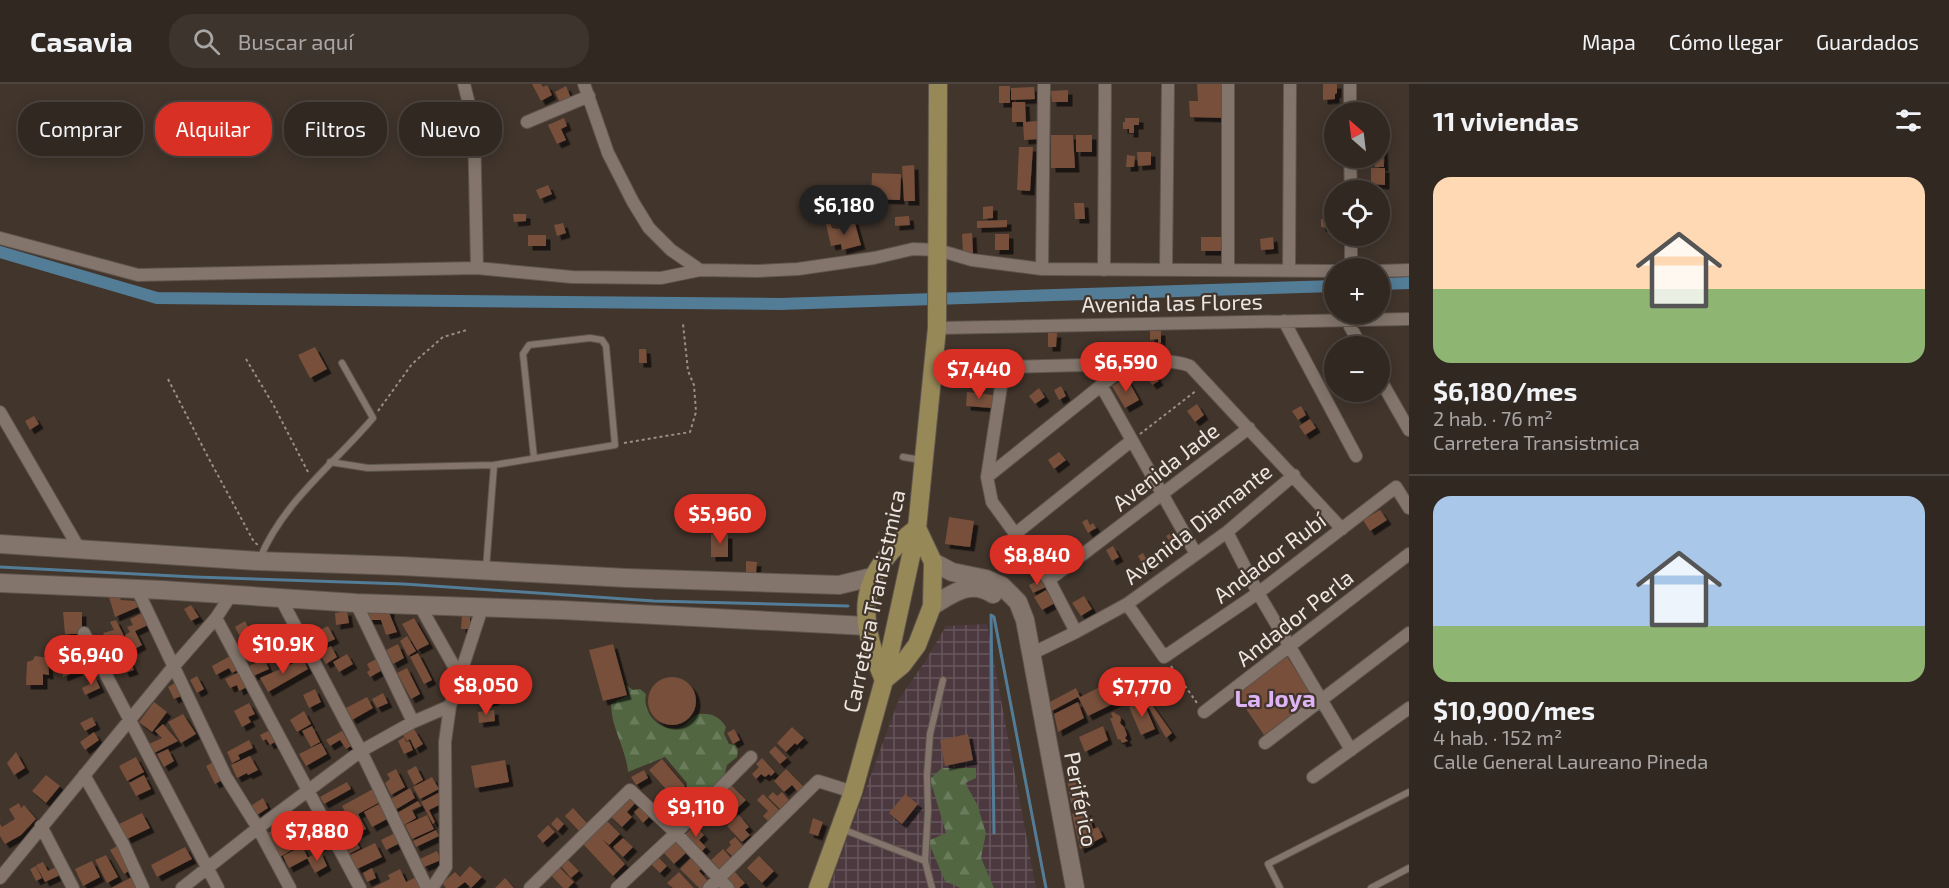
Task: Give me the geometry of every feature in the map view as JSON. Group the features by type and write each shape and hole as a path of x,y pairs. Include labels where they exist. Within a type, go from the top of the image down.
{"main road":[{"path":"938,84 938,250"},
{"name":"Carretera Transistmica","path":"818,888 853,792 884,680 917,528 937,321 938,250"},
{"path":"917,528 933,562 932,606 925,630 902,665 884,680 874,656 866,626 872,577 901,540 917,528"}],"street":[{"path":"464,84 474,124 477,268"},
{"path":"584,84 608,153 649,228 671,250 700,270"},
{"path":"1042,269 1044,84"},
{"path":"1104,270 1106,84"},
{"path":"1166,269 1168,84"},
{"path":"1228,84 1228,270"},
{"path":"1289,270 1290,84"},
{"path":"1350,84 1350,102"},
{"path":"527,122 589,96"},
{"name":"Avenida las Flores","path":"0,238 138,275 477,268 572,277 661,278 700,270 798,269 874,258 914,249 938,250 972,260 1042,269 1324,271"},
{"path":"1390,271 1409,270"},
{"name":"Avenida las Flores","path":"1390,320 1409,319"},
{"name":"Avenida las Flores","path":"937,321 1324,321"},
{"path":"1284,321 1356,456"},
{"path":"1076,632 1048,580 992,502 987,477 1004,367 1128,364 1164,360 1181,362 1190,366 1342,529"},
{"path":"987,477 1128,364"},
{"path":"1102,387 1196,554"},
{"path":"1390,397 1409,430"},
{"path":"0,412 80,550"},
{"name":"Avenida Jade","path":"1048,580 1249,428"},
{"path":"1015,534 1131,441"},
{"name":"Avenida Diamante","path":"1031,654 1127,604 1227,532 1294,475"},
{"name":"Andador Rubí","path":"1164,657 1258,593 1396,487 1409,508"},
{"path":"1227,532 1258,593 1351,750"},
{"path":"2,542 80,550 261,556 627,578 839,585 872,577"},
{"name":"Andador Perla","path":"1204,712 1409,554"},
{"path":"933,562 952,572 994,582 1002,586 1006,597"},
{"path":"0,583 356,603 866,626"},
{"path":"932,606 961,589 984,588 1006,597"},
{"path":"136,589 226,777 258,828 290,888"},
{"path":"2,870 216,618 231,595"},
{"name":"Periférico","path":"1006,597 1018,602 1025,620 1075,888"},
{"name":"Periférico","path":"1006,597 1012,615 1064,888"},
{"path":"281,599 429,888 446,867 445,742 450,706 482,608"},
{"path":"356,603 382,653 413,722"},
{"path":"1127,604 1164,657"},
{"path":"420,606 460,677"},
{"path":"216,618 360,888"},
{"path":"84,633 218,888"},
{"path":"1265,743 1409,633"},
{"path":"182,888 309,789 361,752 413,722 450,706"},
{"path":"1313,777 1409,708"},
{"path":"617,888 676,833 751,757"},
{"path":"84,774 123,844 143,888"},
{"path":"709,888 724,883 818,781 853,792"},
{"path":"530,888 630,790 724,883"},
{"path":"41,826 73,888"}],"lane":[{"path":"330,462 368,468 494,465 615,445 606,346 602,340 590,338 530,345 523,354 534,458"},
{"path":"261,556 273,531 312,481 330,462 348,448 373,418 342,363"},
{"path":"903,457 925,460"},
{"path":"486,570 494,465"},
{"path":"932,888 925,861 928,811 927,775 930,734 943,680"},
{"path":"1280,888 1268,864 1409,792"},
{"path":"840,828 925,861"},
{"path":"1371,888 1409,868"}],"path":[{"path":"615,445 690,432 696,412 694,385 688,370 683,324"},
{"path":"373,418 412,364 443,337 467,330"},
{"path":"246,358 274,406 312,481"},
{"path":"168,379 261,556"},
{"path":"1131,441 1207,382"},
{"path":"1164,657 1204,712"}],"shaded area":[{"path":"987,624 1036,888 829,888 899,699 946,626"}],"green space":[{"path":"626,685 633,690 640,689 646,694 645,701 649,714 664,727 678,728 698,714 707,714 720,720 726,727 724,734 729,744 735,745 738,749 737,757 727,765 724,777 706,797 693,801 686,797 687,783 665,757 628,772 613,721 611,704 629,695"},
{"path":"942,768 976,768 976,778 965,783 977,804 986,833 981,858 994,888 960,888 945,881 928,841 946,833 930,779"}],"building":[{"path":"532,84 541,84 543,87 547,85 552,95 541,101"},
{"path":"1197,84 1224,84 1225,118 1190,117 1189,101 1198,101"},
{"path":"1323,84 1337,84 1335,99 1323,100"},
{"path":"566,86 571,98 560,103 555,92"},
{"path":"999,86 1010,86 1010,103 999,103"},
{"path":"1034,87 1035,99 1011,100 1011,88"},
{"path":"1068,90 1068,102 1052,102 1051,91"},
{"path":"1012,102 1025,102 1026,122 1037,121 1038,139 1024,140 1023,122 1012,122"},
{"path":"564,118 567,126 561,129 566,140 557,144 548,125"},
{"path":"1125,118 1139,118 1139,125 1134,125 1134,133 1129,133 1129,129 1123,129"},
{"path":"1051,135 1073,135 1075,168 1051,168"},
{"path":"1076,135 1092,135 1092,152 1076,152"},
{"path":"1019,147 1033,147 1030,191 1017,190"},
{"path":"1137,152 1151,152 1151,165 1138,166"},
{"path":"1127,155 1135,156 1134,167 1126,167"},
{"path":"914,165 915,201 904,201 902,166"},
{"path":"1371,168 1385,168 1385,180 1371,180"},
{"path":"872,173 901,174 900,200 871,199"},
{"path":"548,185 552,194 540,199 536,190"},
{"path":"1074,203 1084,203 1085,219 1075,219"},
{"path":"993,206 993,218 983,219 983,207"},
{"path":"513,214 526,214 526,221 514,222"},
{"path":"909,216 910,225 895,226 895,217"},
{"path":"1321,219 1324,219 1324,227 1321,227"},
{"path":"854,220 861,245 842,250 841,244 831,246 826,224 830,223 832,228 837,229 849,226 848,221"},
{"path":"1007,220 1007,227 977,228 977,221"},
{"path":"563,223 566,233 557,236 554,225"},
{"path":"972,233 973,253 963,253 962,234"},
{"path":"995,234 1009,234 1009,250 995,250"},
{"path":"528,235 546,235 546,246 528,246"},
{"path":"1201,237 1224,237 1224,251 1201,251"},
{"path":"1273,237 1274,249 1261,250 1260,239"},
{"path":"1150,331 1161,331 1161,343 1158,343 1158,339 1150,340"},
{"path":"1048,333 1057,333 1056,347 1048,347"},
{"path":"1128,345 1142,347 1141,356 1127,354"},
{"path":"315,347 327,369 310,378 298,355"},
{"path":"639,349 646,349 647,363 639,363"},
{"path":"1151,368 1159,381 1152,385 1144,372"},
{"path":"1127,378 1139,400 1125,408 1112,386"},
{"path":"1061,386 1066,396 1059,400 1054,390"},
{"path":"1039,388 1045,397 1035,404 1029,396"},
{"path":"967,392 993,395 992,408 966,406"},
{"path":"1197,404 1204,415 1195,422 1187,411"},
{"path":"1301,406 1306,415 1298,420 1292,411"},
{"path":"34,416 39,424 30,430 25,421"},
{"path":"1310,419 1316,428 1305,435 1299,426"},
{"path":"1059,452 1066,460 1054,469 1048,460"},
{"path":"1380,510 1387,520 1370,531 1363,520"},
{"path":"949,517 974,521 970,547 945,544"},
{"path":"1087,519 1090,525 1093,523 1096,528 1088,533 1082,522"},
{"path":"1174,531 1180,540 1172,545 1166,536"},
{"path":"711,534 728,534 728,557 711,557"},
{"path":"1113,546 1119,557 1112,561 1106,550"},
{"path":"1143,553 1150,565 1145,568 1138,556"},
{"path":"746,561 757,562 756,573 746,572"},
{"path":"1040,580 1046,587 1033,593 1029,585"},
{"path":"1046,590 1055,603 1042,610 1034,597"},
{"path":"119,596 121,600 135,601 138,607 115,617 109,597"},
{"path":"1084,596 1092,609 1081,616 1072,603"},
{"path":"191,605 199,617 191,621 184,609"},
{"path":"366,608 390,608 390,615 397,632 386,635 381,620 366,620"},
{"path":"347,611 349,623 336,625 335,613"},
{"path":"63,612 82,612 82,634 65,634"},
{"path":"142,613 148,625 135,631 142,645 133,650 125,635 130,632 127,627 133,625 130,619"},
{"path":"462,614 470,615 470,629 461,629"},
{"path":"414,618 429,644 417,650 402,624"},
{"path":"116,620 124,636 108,643 103,633 114,630 110,622"},
{"path":"245,621 249,629 239,635 235,627"},
{"path":"328,626 335,639 322,645 316,632"},
{"path":"407,636 416,651 408,656 400,641"},
{"path":"261,639 268,652 250,662 243,649"},
{"path":"297,640 304,653 283,664 276,651"},
{"path":"398,644 404,658 393,664 386,650"},
{"path":"613,644 627,695 603,701 589,650"},
{"path":"76,645 77,658 85,654 90,663 63,677 61,653"},
{"path":"331,646 337,657 326,664 319,653"},
{"path":"418,653 432,680 424,684 410,657"},
{"path":"347,654 353,664 339,672 333,662"},
{"path":"127,655 134,670 125,673 121,664 113,668 111,662"},
{"path":"232,655 239,669 232,673 229,668 216,675 212,666"},
{"path":"1286,655 1314,698 1264,735 1235,693"},
{"path":"35,656 48,658 49,675 43,674 43,685 26,685 27,662 33,660"},
{"path":"380,657 386,668 370,677 367,664"},
{"path":"264,659 269,669 253,676 249,666"},
{"path":"303,659 308,669 268,692 260,678"},
{"path":"407,668 420,694 411,699 397,673"},
{"path":"241,671 249,686 239,691 237,685 230,688 225,679"},
{"path":"94,675 100,688 85,695 82,688 90,684 88,678"},
{"path":"197,676 204,689 197,693 190,680"},
{"path":"1122,676 1131,695 1088,716 1078,697 1050,712 1048,703 1076,688 1080,697"},
{"path":"672,677 689,684 696,701 689,718 672,725 655,718 648,701 655,684"},
{"path":"175,683 181,696 174,699 168,687"},
{"path":"493,685 495,701 483,703 478,690"},
{"path":"315,689 321,702 309,708 303,695"},
{"path":"383,693 388,703 377,708 372,699"},
{"path":"367,697 373,708 352,720 346,708"},
{"path":"1148,699 1172,733 1166,738 1145,701"},
{"path":"1143,701 1155,729 1141,735 1129,707"},
{"path":"154,702 167,712 152,732 139,722"},
{"path":"1078,702 1084,718 1058,732 1054,714"},
{"path":"249,703 255,714 248,717 251,722 242,727 234,711"},
{"path":"494,710 495,721 479,723 478,712"},
{"path":"304,711 311,724 297,732 290,720"},
{"path":"1111,713 1120,716 1120,723 1124,727 1127,735 1125,738 1128,741 1122,743 1120,739 1118,740 1110,718 1113,718"},
{"path":"183,714 196,734 181,743 168,722"},
{"path":"92,717 96,725 85,731 80,723"},
{"path":"163,724 178,741 154,753 149,744 162,738 155,731"},
{"path":"312,726 320,742 311,747 302,731"},
{"path":"1103,726 1108,740 1085,752 1079,737"},
{"path":"792,727 804,738 786,752 777,743"},
{"path":"414,729 423,744 415,749 410,739 407,741 403,735"},
{"path":"734,729 740,740 733,744 727,733"},
{"path":"268,731 275,742 270,745 266,739 263,741 260,735"},
{"path":"342,731 351,746 346,749 340,740 330,746 326,740"},
{"path":"94,732 99,740 85,750 80,742"},
{"path":"968,734 973,760 945,766 940,740"},
{"path":"404,737 406,742 409,741 413,750 404,754 398,741"},
{"path":"249,740 253,748 238,755 240,759 232,763 227,752"},
{"path":"321,743 327,754 306,766 299,754"},
{"path":"775,746 787,758 780,764 769,752"},
{"path":"168,749 174,761 164,767 157,754"},
{"path":"16,752 25,768 14,775 7,763"},
{"path":"250,756 258,770 237,778 231,765"},
{"path":"136,757 144,772 127,781 119,766"},
{"path":"762,758 775,772 765,777 761,774 756,779 752,774 759,767 756,764"},
{"path":"662,759 685,786 672,796 649,770"},
{"path":"505,760 509,782 475,788 471,766"},
{"path":"215,761 224,779 215,784 206,766"},
{"path":"416,766 423,780 414,785 407,771"},
{"path":"396,769 405,787 391,795 385,783 390,779 387,774"},
{"path":"786,769 803,786 798,792 792,785 784,792 774,781"},
{"path":"644,770 648,778 636,785 631,777"},
{"path":"46,775 60,786 46,803 32,791"},
{"path":"144,775 151,789 136,796 129,783"},
{"path":"432,777 439,789 420,799 413,787"},
{"path":"1075,779 1077,787 1082,786 1084,800 1071,803 1067,780"},
{"path":"347,782 351,789 324,804 320,797"},
{"path":"731,785 746,800 734,811 727,804 732,799 724,792"},
{"path":"410,788 415,798 395,810 389,800"},
{"path":"373,789 380,802 358,814 366,829 351,837 343,822 349,819 342,806"},
{"path":"440,792 445,802 429,810 435,822 433,824 421,802"},
{"path":"630,792 638,800 627,812 632,817 622,827 608,814"},
{"path":"773,792 777,796 782,792 789,800 780,809 768,797"},
{"path":"763,794 782,813 771,824 763,816 768,811 757,800"},
{"path":"905,794 918,804 902,824 889,813"},
{"path":"684,796 695,805 690,810 680,801"},
{"path":"263,798 268,808 257,815 252,805"},
{"path":"720,800 730,811 720,821 710,810"},
{"path":"418,801 421,806 412,810 416,818 404,825 397,813"},
{"path":"675,801 686,811 681,816 670,806"},
{"path":"19,803 21,808 24,805 36,819 21,835 5,844 0,836 0,824 2,827 15,819 9,809"},
{"path":"379,804 387,819 372,827 364,812"},
{"path":"642,805 651,815 643,823 634,812"},
{"path":"573,808 587,823 579,831 565,816"},
{"path":"1087,811 1093,829 1098,827 1103,837 1080,849 1072,814"},
{"path":"142,813 150,828 127,839 119,824"},
{"path":"427,815 434,829 412,839 405,825"},
{"path":"739,815 749,827 745,830 750,835 742,842 727,826"},
{"path":"297,816 310,839 280,857 266,834"},
{"path":"557,817 564,824 558,831 551,824"},
{"path":"813,818 823,822 818,836 809,833"},
{"path":"606,820 620,834 609,845 602,839 625,864 613,876 582,843"},
{"path":"548,825 555,832 543,843 537,836"},
{"path":"695,825 704,835 699,840 706,847 701,852 685,835"},
{"path":"436,830 439,836 416,847 413,841"},
{"path":"395,833 400,843 386,850 381,840"},
{"path":"325,836 328,843 318,848 314,842"},
{"path":"735,837 744,847 733,857 726,850 731,845 729,842"},
{"path":"354,838 360,848 349,854 344,844"},
{"path":"623,838 633,847 623,857 613,847"},
{"path":"676,841 687,852 674,864 664,853"},
{"path":"375,843 382,857 357,869 350,855"},
{"path":"119,845 132,869 124,874 110,850"},
{"path":"302,846 308,858 289,868 283,856"},
{"path":"185,847 192,859 157,877 151,865"},
{"path":"723,849 731,858 719,869 711,860"},
{"path":"320,851 327,866 315,873 307,858"},
{"path":"437,851 441,860 424,867 420,859"},
{"path":"106,855 118,877 107,883 95,860"},
{"path":"656,855 667,866 660,873 649,862"},
{"path":"759,856 774,871 762,883 747,868"},
{"path":"691,858 702,868 699,871 709,882 703,888 699,888 680,869"},
{"path":"568,860 579,871 571,878 561,866"},
{"path":"92,861 100,877 83,886 75,869"},
{"path":"43,862 48,871 56,867 60,875 45,882 36,865"},
{"path":"36,866 42,878 36,881 30,869"},
{"path":"470,866 482,877 471,888 465,882 457,888 446,888 442,883 455,872 460,877"},
{"path":"558,866 574,882 568,888 563,888 550,874"},
{"path":"372,868 376,878 367,882 363,873"},
{"path":"400,869 406,882 418,876 423,888 372,888 390,879 388,875"},
{"path":"734,871 745,883 739,888 734,888 725,879"},
{"path":"679,872 694,888 673,888 667,883"},
{"path":"134,876 140,888 111,888"},
{"path":"505,878 514,888 495,888"}],"waterway":[{"path":"0,252 157,298 780,304 1324,286"},
{"path":"1390,284 1409,283"},
{"path":"0,567 404,584 654,601 848,606"},
{"path":"994,833 991,615 994,617 1046,888"}],"district":[{"name":"La Joya","path":"1275,697"}]}
